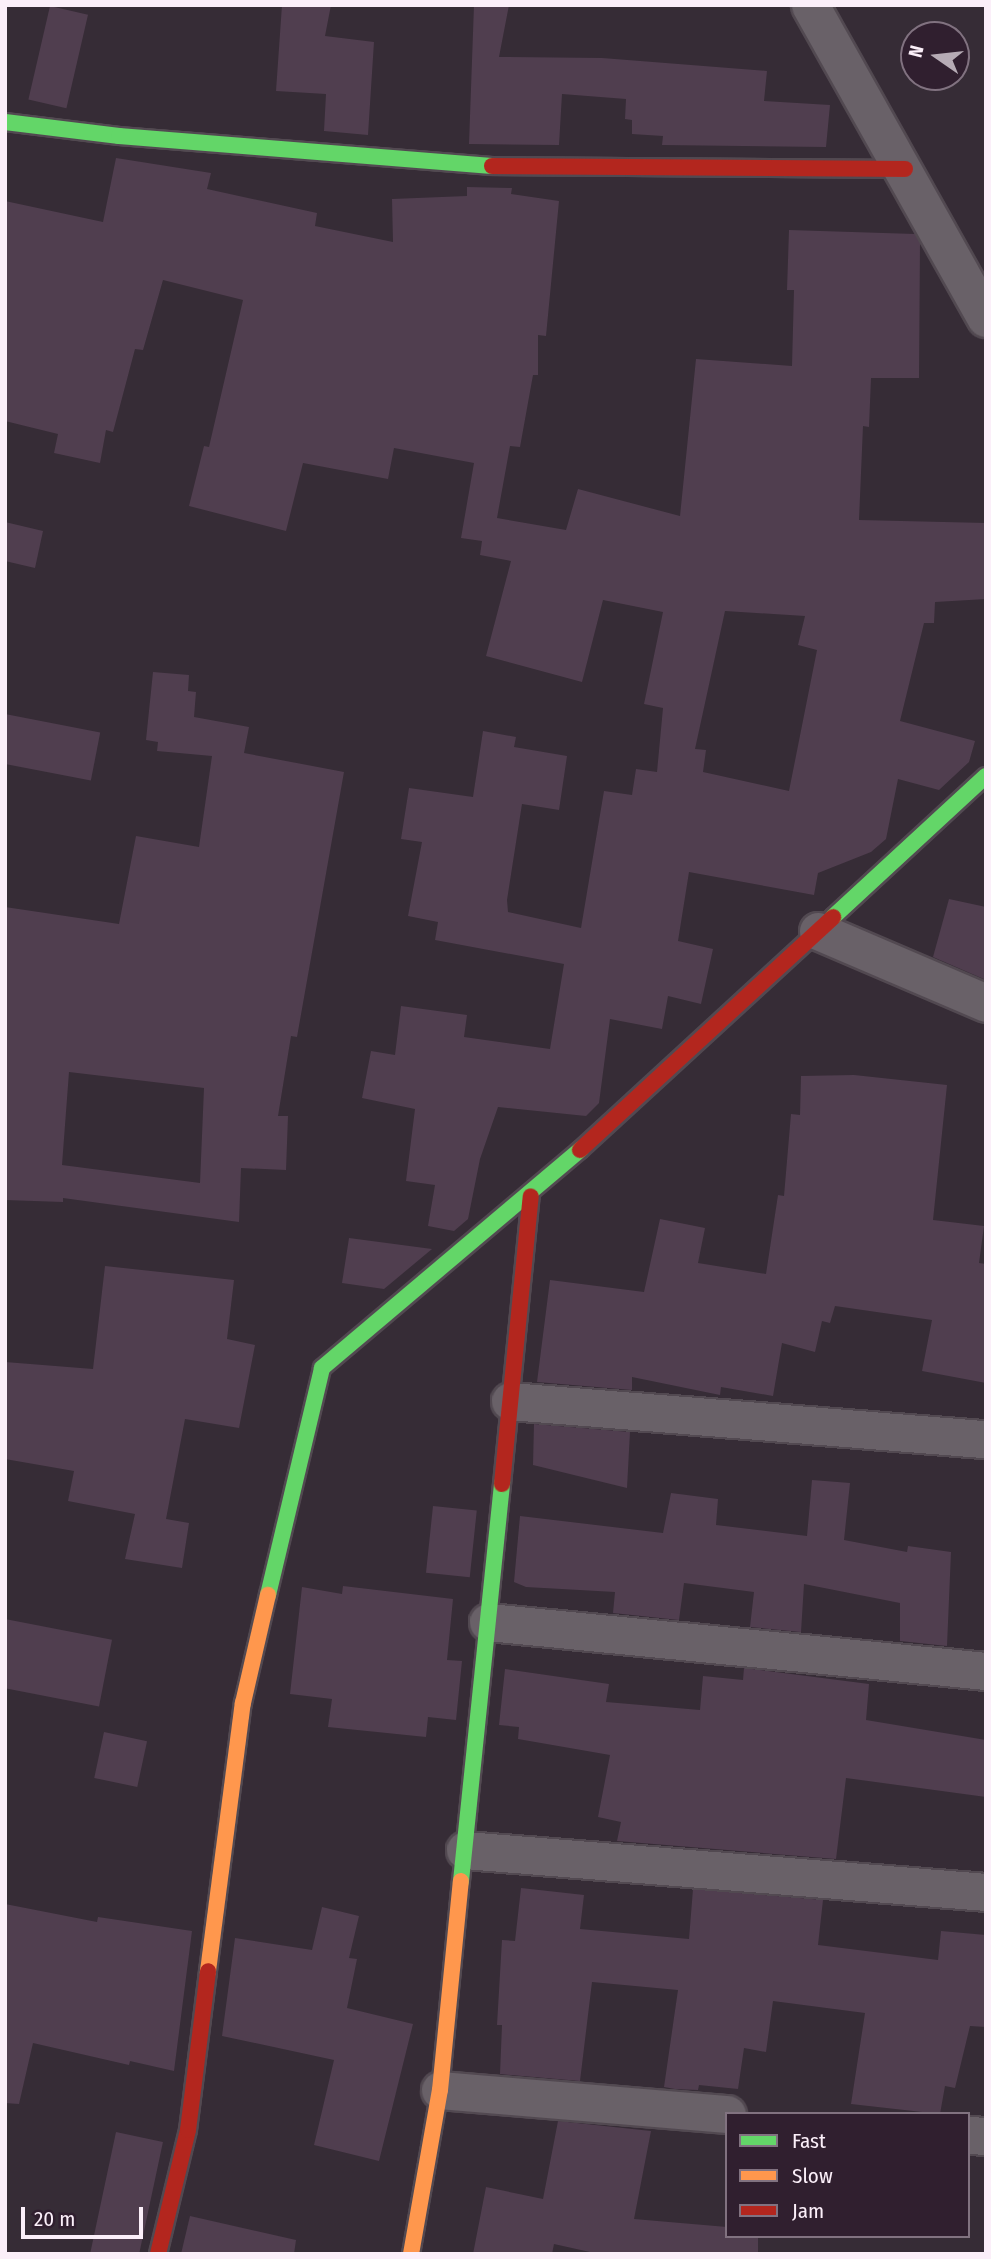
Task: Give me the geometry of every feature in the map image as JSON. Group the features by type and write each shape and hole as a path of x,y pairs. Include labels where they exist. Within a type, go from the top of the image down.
{"street":[{"path":"810,5 905,169 986,318"},
{"path":"5,122 119,136 475,166 905,169"},
{"path":"158,2254 188,2130 243,1703 322,1368 531,1196 986,776"},
{"path":"818,932 986,1003"},
{"path":"411,2254 440,2090 531,1196"},
{"path":"510,1401 986,1439"},
{"path":"488,1622 986,1671"},
{"path":"465,1850 986,1892"},
{"path":"440,2090 725,2114"}],"building":[{"path":"282,5 331,5 325,36 374,42 368,135 324,131 326,94 276,91"},
{"path":"474,5 509,5 499,57 602,58 767,71 764,101 830,105 826,147 662,145 663,136 632,134 632,120 625,119 626,99 562,94 559,145 469,144"},
{"path":"50,6 88,15 66,108 28,100"},
{"path":"116,158 211,173 207,189 317,213 315,226 393,242 392,199 467,196 467,187 512,188 511,194 559,201 546,336 538,335 538,375 533,375 520,447 510,446 497,518 566,530 578,489 680,516 696,359 792,366 794,290 787,290 789,230 915,234 920,243 919,378 871,378 869,427 863,426 859,520 986,523 986,599 935,602 934,623 924,623 900,721 975,741 969,762 939,790 898,779 886,839 871,852 818,873 814,895 689,872 678,941 713,949 701,1004 668,996 662,1029 610,1019 599,1103 586,1116 498,1107 480,1159 468,1219 454,1231 428,1226 435,1185 406,1181 415,1109 362,1098 371,1051 395,1055 401,1006 467,1015 464,1037 550,1049 564,964 435,940 438,922 408,916 422,842 401,839 409,788 473,797 483,731 516,737 514,747 567,756 559,810 522,804 507,900 508,912 581,928 604,791 632,795 636,769 657,772 663,708 644,704 663,612 603,600 582,682 486,656 511,561 480,555 482,541 461,538 474,463 394,448 388,479 303,463 286,531 189,506 204,446 209,447 243,300 163,280 143,350 135,349 113,432 106,430 100,463 54,453 58,434 5,421 5,201 103,222","holes":["725,611 805,616 798,645 817,650 789,791 703,772 706,750 695,749"]},
{"path":"5,522 43,531 35,568 5,561"},
{"path":"153,672 189,675 188,691 196,692 194,717 249,727 244,753 344,772 297,1037 291,1036 278,1116 288,1116 286,1170 241,1168 239,1222 63,1198 63,1202 5,1200 5,907 119,924 136,836 199,847 212,756 157,751 158,742 146,740","holes":["69,1072 204,1088 200,1183 62,1165"]},
{"path":"5,714 100,733 91,781 5,764"},
{"path":"949,899 986,907 986,980 933,957"},
{"path":"854,1075 947,1085 933,1220 984,1226 979,1263 986,1264 986,1383 922,1371 932,1320 835,1306 830,1323 822,1321 815,1352 782,1343 773,1396 721,1387 720,1395 632,1377 632,1390 537,1382 550,1280 644,1292 660,1219 705,1228 698,1263 766,1274 778,1195 784,1196 791,1114 800,1115 801,1076"},
{"path":"349,1238 432,1249 384,1289 342,1283"},
{"path":"105,1266 234,1280 227,1339 255,1345 239,1428 185,1419 166,1519 189,1523 182,1568 125,1559 135,1514 68,1501 74,1471 5,1459 5,1362 93,1369"},
{"path":"534,1424 630,1432 627,1488 533,1465"},
{"path":"812,1480 850,1483 844,1540 907,1552 908,1546 951,1552 947,1646 900,1641 900,1603 804,1584 801,1632 750,1627 754,1592 684,1583 679,1620 613,1613 615,1592 526,1587 514,1582 520,1516 663,1533 671,1493 718,1499 716,1525 807,1536"},
{"path":"433,1506 477,1511 470,1577 426,1573"},
{"path":"343,1586 453,1599 447,1660 462,1661 456,1720 428,1717 426,1737 328,1727 332,1699 290,1694 302,1587 342,1594"},
{"path":"5,1619 112,1640 99,1707 5,1688"},
{"path":"744,1668 869,1684 866,1720 986,1740 986,1797 846,1778 836,1859 617,1841 621,1822 598,1817 610,1755 518,1739 519,1727 499,1725 505,1669 609,1684 606,1702 700,1710 703,1676 743,1680"},
{"path":"104,1732 147,1741 137,1787 94,1778"},
{"path":"521,1888 584,1895 580,1929 689,1939 693,1889 823,1900 818,1945 938,1960 941,1931 986,1935 986,2027 970,2026 955,2088 945,2086 940,2112 851,2104 865,2013 773,2001 766,2052 744,2048 738,2089 699,2085 698,2090 675,2089 664,2087 678,1990 592,1982 580,2081 500,2074 502,2025 497,2025 502,1940 515,1941"},
{"path":"5,1904 97,1922 98,1917 192,1931 174,2071 130,2061 129,2065 33,2043 19,2104 5,2103"},
{"path":"322,1907 359,1916 349,1958 357,1959 347,2008 413,2024 379,2161 314,2145 334,2060 222,2036 235,1938 312,1950"},
{"path":"558,2121 651,2131 634,2219 725,2227 725,2238 758,2238 758,2254 599,2254 554,2244 552,2254 473,2254 486,2187 543,2199"},
{"path":"116,2132 163,2142 139,2254 90,2254"},
{"path":"190,2216 296,2240 294,2254 181,2254"}],"traffic: fast":[{"path":"5,122 119,136 492,166"},
{"path":"833,917 986,776"},
{"path":"268,1595 322,1368 580,1150"},
{"path":"461,1881 502,1484"}],"traffic: slow":[{"path":"208,1971 243,1703 268,1595"},
{"path":"411,2254 440,2090 461,1881"}],"traffic: jam":[{"path":"492,166 905,169"},
{"path":"580,1150 833,917"},
{"path":"502,1484 531,1196"},
{"path":"158,2254 188,2130 208,1971"}]}
